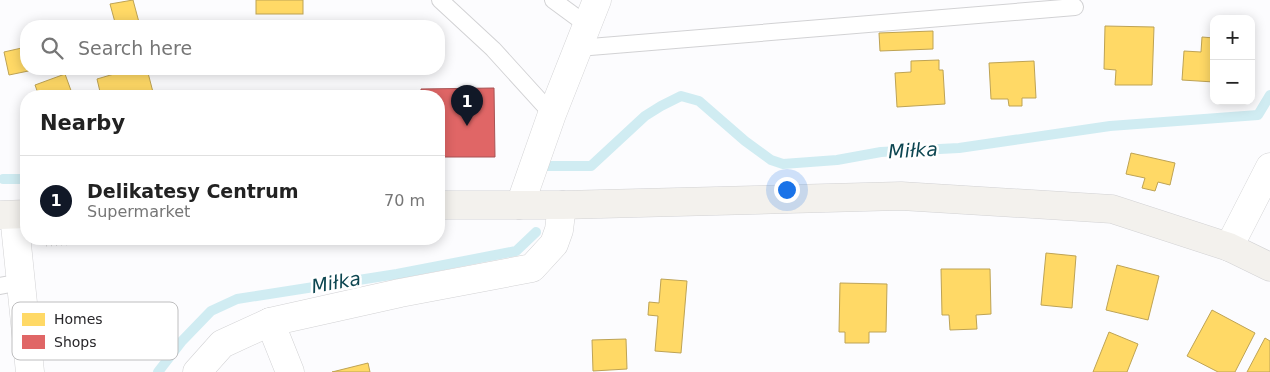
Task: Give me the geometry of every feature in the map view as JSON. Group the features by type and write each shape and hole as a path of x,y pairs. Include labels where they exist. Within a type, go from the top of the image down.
{"street":[{"path":"520,206 552,114 597,0"},
{"path":"1229,247 1270,168"},
{"path":"445,206 520,206 901,196 1112,209 1229,247 1270,267"},
{"path":"197,372 222,344 270,322 400,293 532,268 554,244 559,230 562,205"},
{"path":"14,215 18,245 11,284 15,302"},
{"path":"270,322 290,372"}],"lane":[{"path":"440,0 493,49 552,114"},
{"path":"552,0 582,37 1075,7"}],"building: Homes":[{"path":"133,0 138,20 114,20 110,4"},
{"path":"256,0 303,0 303,14 256,14"},
{"path":"1105,26 1154,27 1152,85 1115,85 1116,70 1104,69"},
{"path":"933,31 933,49 880,51 879,33"},
{"path":"1202,37 1210,38 1210,82 1182,80 1184,51 1201,52"},
{"path":"20,48 20,73 9,75 4,52"},
{"path":"939,60 939,70 943,70 945,104 897,107 895,73 911,72 911,61"},
{"path":"1034,61 1036,98 1022,98 1022,106 1009,106 1008,99 991,99 989,63"},
{"path":"65,75 71,90 37,90 35,85"},
{"path":"111,75 149,75 152,90 100,90 97,79"},
{"path":"1131,153 1175,163 1170,185 1158,182 1155,191 1142,188 1145,178 1126,174"},
{"path":"1046,253 1076,256 1072,308 1041,305"},
{"path":"1117,265 1159,276 1148,320 1106,310"},
{"path":"941,269 990,269 991,314 976,315 977,329 950,330 949,315 942,315"},
{"path":"661,279 687,281 681,353 655,351 658,316 648,315 649,302 659,303"},
{"path":"840,283 887,284 886,332 869,332 869,343 845,343 845,332 839,332"},
{"path":"1212,310 1255,333 1235,372 1218,372 1187,356"},
{"path":"1109,332 1138,344 1127,372 1093,372"},
{"path":"1265,338 1270,341 1270,372 1247,372"},
{"path":"626,339 627,369 593,371 592,340"},
{"path":"368,363 370,372 332,372"}],"building: Shops":[{"path":"494,88 495,157 445,157 445,90 421,89"}],"waterway":[{"name":"Miłka","path":"548,166 591,166 645,116 681,96 699,101 745,141 771,160 783,164 837,160 881,152 959,148 1110,126 1258,115 1270,95"},
{"path":"3,179 20,179"},
{"name":"Miłka","path":"178,346 211,311 237,299 397,274 516,251 536,232"},
{"name":"Miłka","path":"158,372 167,360"}],"place":[{"name":"Delikatesy Centrum","path":"467,126"}]}
